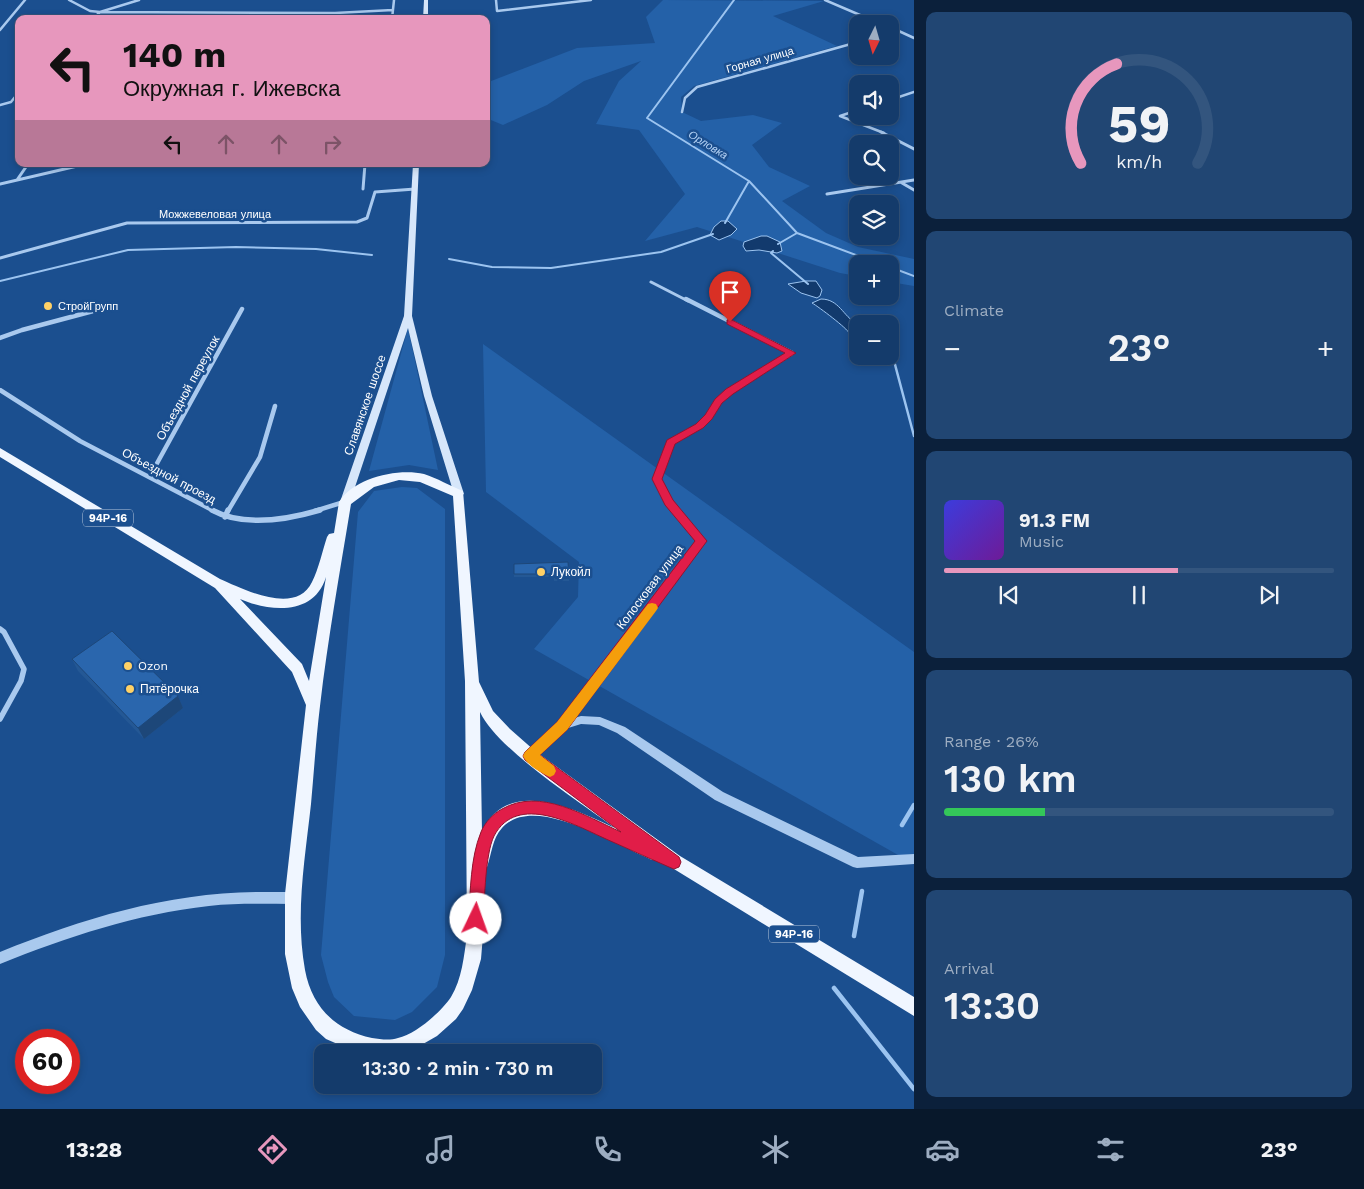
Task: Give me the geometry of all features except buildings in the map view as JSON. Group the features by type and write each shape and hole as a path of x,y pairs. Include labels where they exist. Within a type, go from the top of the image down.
{"main road":[{"path":"425,15 426,0"},
{"name":"Славянское шоссе","path":"344,502 408,316 416,167"},
{"name":"Славянское шоссе","path":"408,316 428,396 458,494"},
{"name":"94Р-16","path":"0,452 215,583 257,601 268,603 289,603 307,596 317,586 344,502"},
{"path":"344,502 359,489 375,480 399,476 422,478 458,494"},
{"name":"94Р-16","path":"458,494 472,681 476,904"},
{"name":"94Р-16","path":"344,502 313,705 293,898 294,954 301,989 311,1010 325,1028 343,1040 361,1046 381,1049 401,1047 433,1029 448,1015 459,999 473,961 476,904 482,853 488,833 499,818 514,810 533,807 560,812 674,862"},
{"name":"94Р-16","path":"215,583 298,668 313,705"},
{"name":"94Р-16","path":"472,681 488,715 505,734 530,756 674,862 914,1007"}],"street":[{"path":"0,30 25,0"},
{"path":"69,0 90,11 100,12 335,13 393,10"},
{"path":"97,15 100,12 139,0"},
{"path":"392,15 394,0"},
{"path":"496,0 497,11 591,0"},
{"path":"825,0 860,15"},
{"path":"899,31 914,38"},
{"name":"Горная улица","path":"682,112 685,98 697,87 849,45"},
{"path":"899,97 914,92"},
{"path":"0,105 11,102 15,97"},
{"path":"849,113 840,116 849,120"},
{"path":"863,125 914,149"},
{"path":"17,180 26,167"},
{"path":"0,184 73,167"},
{"path":"363,189 365,167"},
{"path":"827,194 914,180"},
{"path":"902,182 914,190"},
{"name":"Можжевеловая улица","path":"0,258 127,223 357,222 367,218 375,192 415,189"},
{"name":"Колосковая улица","path":"530,756 562,726 702,541 668,502 657,479 670,442 699,426 708,417 718,401 729,392 792,353 651,282"},
{"path":"0,338 22,330 112,306"},
{"name":"Объездной переулок","path":"150,476 242,310"},
{"name":"Объездной проезд","path":"0,390 80,441 225,517 246,521 300,515 344,502"},
{"path":"225,517 233,500 260,457 275,406"},
{"path":"0,629 4,632 24,669 21,681 0,719"},
{"name":"Колосковая улица","path":"562,726 581,720 600,721 621,730 719,796 857,863 914,859"},
{"path":"0,958 112,918 144,911 210,900 293,898"}],"shaded area":[{"path":"663,0 824,1 773,16 837,46 694,86 681,97 682,112 701,121 753,115 782,123 752,145 769,167 810,186 782,201 826,233 849,243 849,245 895,255 849,255 849,275 697,227 645,241 685,194 639,130 596,124 619,81 641,61 584,81 547,105 503,125 490,120 490,81 577,48 655,43 646,17"},
{"path":"721,221 728,221 737,229 731,235 719,240 710,235 714,227"},
{"path":"761,236 767,236 780,242 782,251 777,253 759,250 746,251 743,246 744,242"},
{"path":"899,256 914,259 914,286 899,284"},
{"path":"816,281 822,290 820,296 817,298 801,293 788,284"},
{"path":"821,299 837,305 849,318 849,333 827,313 812,303"},
{"path":"408,328 438,470 409,465 369,471"},
{"path":"483,344 914,652 914,864 534,649 578,597 579,562 486,492"},
{"path":"402,487 417,488 445,509 445,955 437,987 412,1012 395,1020 354,1016 334,997 321,955 358,512 374,491"}],"waterway":[{"name":"Орловка","path":"734,0 647,118 749,181"},
{"path":"725,223 749,181"},
{"name":"Орловка","path":"749,181 797,233"},
{"path":"778,244 797,233"},
{"name":"Орловка","path":"797,233 856,255"},
{"path":"449,259 492,267 551,268 661,252 713,234"},
{"path":"0,281 128,250 236,247 316,249 372,255"},
{"path":"773,251 771,253 808,284"},
{"name":"Орловка","path":"899,270 914,276"},
{"path":"895,365 914,436"},
{"path":"902,825 914,805"},
{"path":"854,936 862,891"},
{"path":"834,988 914,1089"}],"slow traffic":[{"path":"550,771 530,756 562,726 652,608"}],"place":[{"name":"СтройГрупп","path":"48,306"},
{"name":"Лукойл","path":"541,572"},
{"name":"Ozon","path":"128,666"},
{"name":"Пятёрочка","path":"130,689"}],"route":[{"path":"476,919 482,853 488,833 499,818 514,810 533,807 560,812 674,862 530,756 562,726 702,541 668,502 657,479 667,456 670,442 699,426 708,417 718,401 729,392 792,353 730,322"}]}
